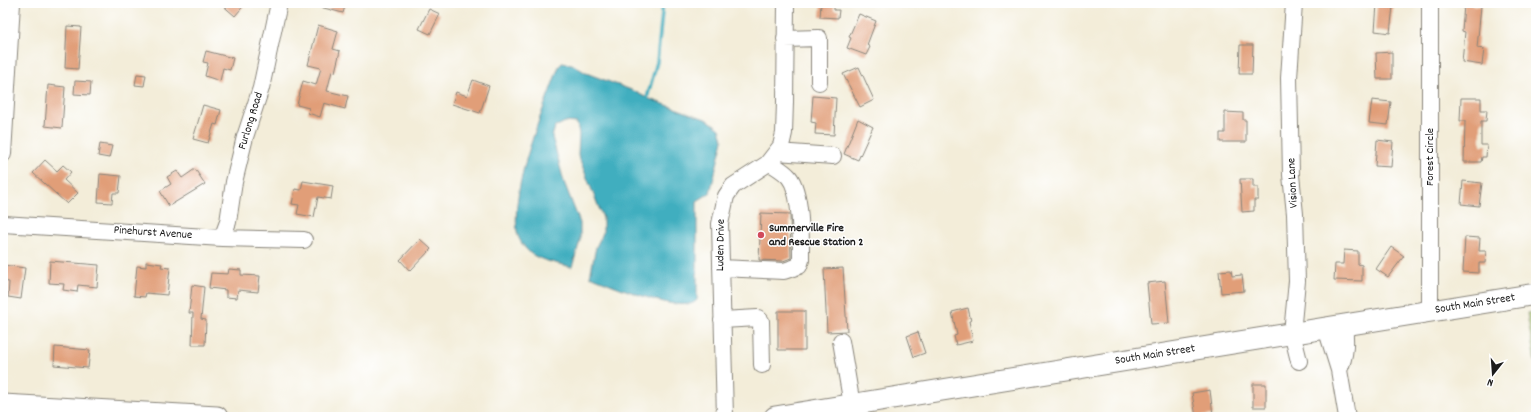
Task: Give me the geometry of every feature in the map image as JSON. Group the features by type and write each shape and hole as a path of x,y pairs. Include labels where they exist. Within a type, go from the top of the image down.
{"main road":[{"name":"South Main Street","path":"775,417 1536,294"},
{"path":"3,405 102,414 217,417"}],"street":[{"path":"3,154 12,3"},
{"name":"Furlong Road","path":"222,238 228,222 234,182 245,137 261,88 279,3"},
{"path":"773,157 781,146 784,133 786,3"},
{"name":"Vision Lane","path":"1294,3 1289,78 1291,175 1295,214 1297,281 1292,333 1300,362"},
{"name":"Forest Circle","path":"1430,3 1430,311"},
{"path":"785,39 819,38 819,82"},
{"path":"773,157 833,156"},
{"path":"721,268 784,271 799,266 801,260 800,216 793,185 790,178 773,157"},
{"name":"Luden Drive","path":"725,417 720,224 726,196 733,186 773,157"},
{"name":"Pinehurst Avenue","path":"3,224 222,238 304,240"},
{"path":"722,320 758,318 761,321 762,365"},
{"path":"1335,326 1345,350 1339,370 1347,417"},
{"path":"841,341 852,405"}],"green space":[{"path":"1536,312 1536,369 1527,313"}],"water":[{"path":"562,63 572,64 586,73 634,91 647,98 708,120 720,129 723,140 710,193 697,201 697,300 693,303 667,303 625,290 590,276 596,247 603,233 603,218 578,155 579,134 577,123 565,122 555,127 552,137 564,182 580,223 580,241 572,267 533,255 520,240 517,231 516,212 523,170 537,125 559,66"}],"building":[{"path":"220,3 246,3 235,16"},
{"path":"317,3 346,3 343,13 316,6"},
{"path":"821,3 834,3 834,10 839,10 838,18 820,17"},
{"path":"1377,4 1393,6 1390,33 1375,31"},
{"path":"1464,4 1481,6 1477,48 1484,49 1482,65 1462,62 1465,32 1462,31"},
{"path":"429,9 440,14 430,34 419,29"},
{"path":"859,14 876,21 867,45 870,47 866,55 847,48 851,38 849,37"},
{"path":"318,25 338,31 333,49 340,51 335,72 332,71 327,91 348,96 345,109 324,103 320,117 308,113 309,108 297,105 303,81 316,85 321,68 308,65"},
{"path":"67,26 81,27 78,69 65,68"},
{"path":"1240,45 1253,45 1252,74 1239,74"},
{"path":"206,51 233,58 230,70 223,68 220,81 205,76 208,63 203,62"},
{"path":"1392,52 1392,79 1377,79 1376,53"},
{"path":"859,67 874,100 860,107 843,74"},
{"path":"137,74 146,75 144,86 135,85"},
{"path":"473,80 489,86 480,113 452,104 456,92 467,96"},
{"path":"75,81 91,82 90,95 74,94"},
{"path":"48,85 65,87 62,128 45,126"},
{"path":"813,96 836,98 834,135 815,134 816,123 811,122"},
{"path":"1461,98 1481,98 1481,110 1487,110 1486,121 1481,121 1481,145 1487,145 1486,157 1482,157 1481,162 1464,162 1465,121 1460,121"},
{"path":"1372,100 1391,102 1388,125 1369,123"},
{"path":"203,105 221,110 217,125 214,124 208,143 193,139"},
{"path":"1225,112 1243,113 1243,120 1246,120 1246,142 1220,142 1220,133 1225,133"},
{"path":"858,119 873,127 858,160 844,154"},
{"path":"1377,140 1393,142 1391,167 1375,166"},
{"path":"100,144 112,146 109,158 98,156"},
{"path":"45,160 57,171 63,165 71,172 64,180 78,193 67,204 33,173"},
{"path":"195,169 205,184 169,206 160,191 171,184 167,177 177,171 182,178"},
{"path":"100,174 121,176 119,193 113,193 112,203 98,202"},
{"path":"1240,179 1253,179 1253,187 1258,187 1258,200 1254,200 1254,211 1242,212"},
{"path":"303,181 333,186 331,199 318,197 314,217 297,214 299,205 292,204 295,189 301,190"},
{"path":"1463,181 1482,183 1479,206 1461,204"},
{"path":"761,213 790,214 791,258 783,261 759,260"},
{"path":"1465,237 1480,238 1479,251 1486,251 1485,263 1479,263 1479,273 1463,272"},
{"path":"420,239 431,249 410,271 400,260"},
{"path":"1391,247 1404,256 1388,277 1376,269"},
{"path":"1344,250 1358,251 1358,264 1362,265 1362,281 1334,280 1335,264 1343,264"},
{"path":"50,261 99,265 97,287 78,285 77,292 63,290 64,284 49,283"},
{"path":"146,262 162,264 161,267 170,268 167,295 146,293 145,297 134,296 137,266 146,267"},
{"path":"3,265 25,268 21,299 8,297 9,282 3,281"},
{"path":"843,268 847,331 827,332 824,269"},
{"path":"229,269 241,270 241,275 260,276 258,292 238,290 237,298 226,297 226,290 209,288 211,273 228,274"},
{"path":"1231,270 1232,276 1242,275 1244,291 1221,293 1219,271"},
{"path":"1165,281 1169,323 1151,324 1147,283"},
{"path":"192,285 204,287 201,319 206,320 205,345 192,345 193,313 189,313"},
{"path":"968,308 973,341 956,345 954,336 957,335 952,312"},
{"path":"778,311 805,311 805,350 778,350"},
{"path":"918,332 925,353 914,357 907,336"},
{"path":"55,347 90,350 88,368 54,365"},
{"path":"1253,384 1266,384 1266,407 1253,407"},
{"path":"1210,390 1213,415 1196,417 1192,393"}],"waterway":[{"path":"647,98 657,62 663,3"}],"place":[{"name":"Summerville Fire and Rescue Station 2","path":"761,235"}]}
